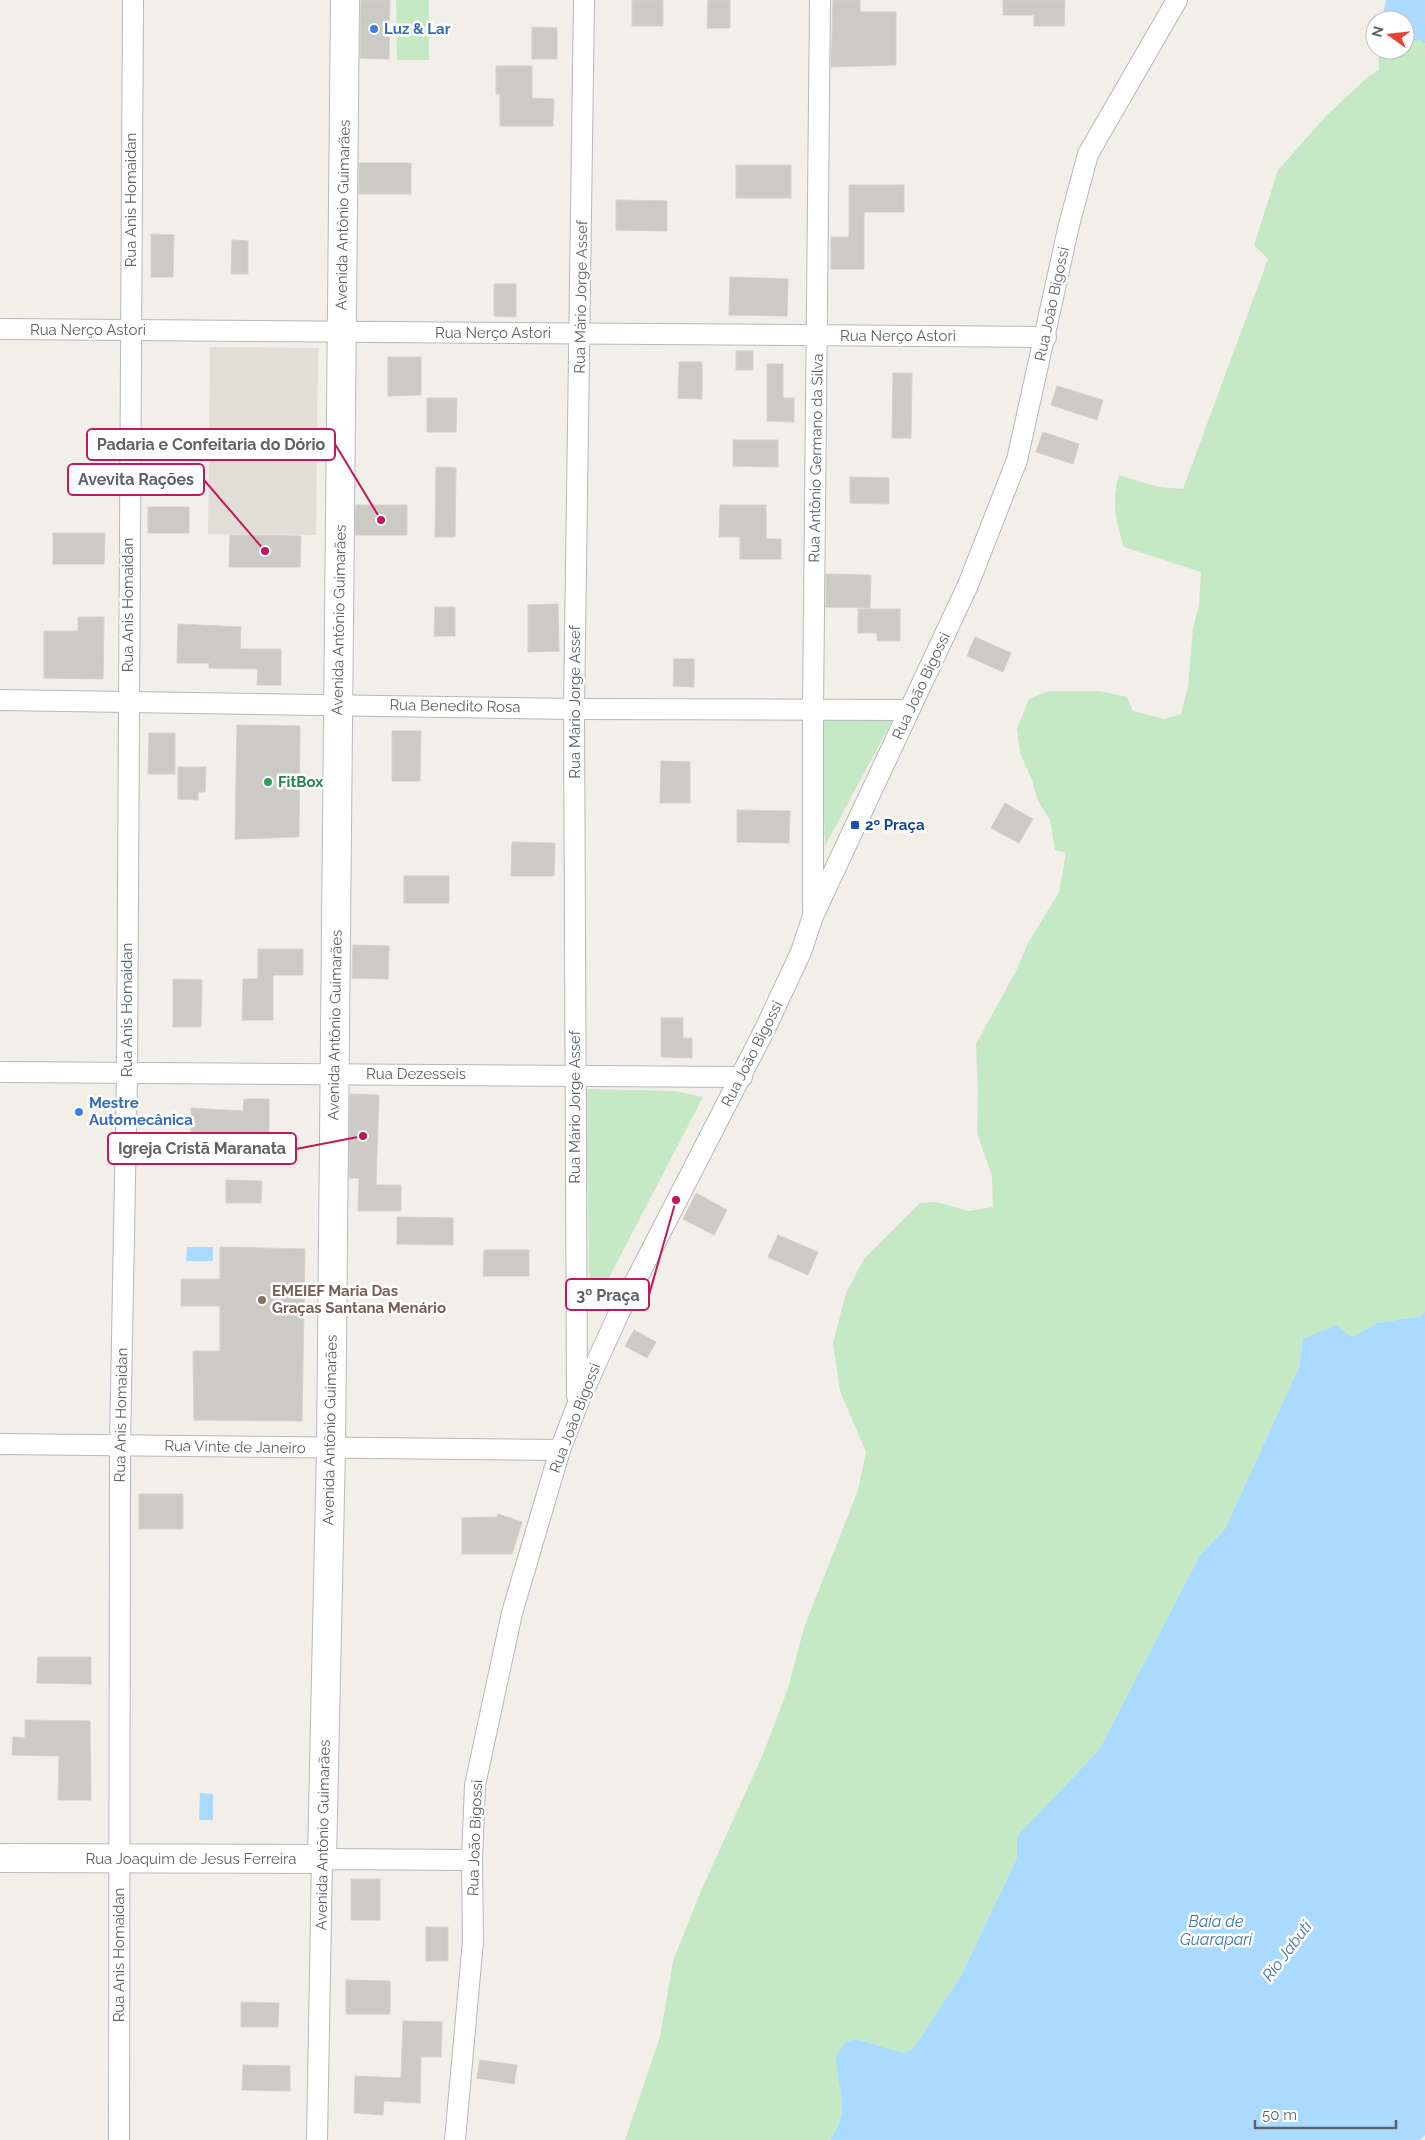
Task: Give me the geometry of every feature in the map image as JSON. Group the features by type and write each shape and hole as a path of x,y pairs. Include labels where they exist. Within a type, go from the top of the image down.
{"street":[{"name":"Rua Anis Homaidan","path":"119,2140 120,1446 127,1073 127,701 133,0"},
{"name":"Avenida Antônio Guimarães","path":"317,2140 335,1073 345,0"},
{"name":"Rua Mário Jorge Assef","path":"578,1403 574,708 584,0"},
{"name":"Rua Antônio Germano da Silva","path":"813,916 812,709 820,0"},
{"name":"Rua João Bigossi","path":"455,2140 474,1940 472,1860 477,1770 512,1613 560,1450 578,1403 618,1315 742,1076 801,952 813,916 968,585 1017,460 1046,336 1068,225 1088,154 1177,0"},
{"name":"Rua Nerço Astori","path":"0,330 1046,336"},
{"name":"Rua Benedito Rosa","path":"0,700 574,708 909,710"},
{"name":"Rua Dezesseis","path":"0,1072 742,1076"},
{"name":"Rua Vinte de Janeiro","path":"0,1444 560,1450"},
{"name":"Rua Joaquim de Jesus Ferreira","path":"0,1858 472,1860"}],"shaded area":[{"path":"210,347 318,348 316,535 208,534"}],"green space":[{"path":"396,0 429,0 429,60 397,60"},
{"path":"1421,39 1425,44 1425,1311 1422,1316 1377,1323 1352,1337 1303,1339 1299,1367 1225,1529 1200,1555 1099,1750 1017,1836 1017,1858 961,1976 913,2049 903,2053 856,2039 837,2066 842,2104 839,2122 830,2140 625,2140 660,2037 673,1961 700,1893 764,1752 788,1688 804,1628 858,1490 866,1452 840,1391 833,1343 846,1293 864,1259 920,1203 936,1202 969,1211 993,1207 992,1176 977,1133 976,1044 1016,971 1028,943 1059,892 1066,853 1055,850 1050,820 1038,801 1032,780 1020,753 1017,729 1029,699 1049,691 1100,691 1127,697 1133,711 1164,719 1181,714 1188,687 1193,628 1199,605 1201,572 1124,547 1115,511 1115,494 1119,475 1158,487 1183,489 1268,259 1254,245 1278,170 1327,115 1369,76 1379,70 1378,60 1415,60 1415,40"},
{"path":"820,717 892,721 825,846"},
{"path":"586,1089 674,1091 703,1097 590,1314"}],"water":[{"path":"1386,0 1425,0 1425,44 1421,40 1415,40 1415,10 1384,10"},
{"path":"187,1247 213,1247 213,1261 186,1261"},
{"name":"Baía de Guarapari","path":"1425,1311 1425,2135 1420,2140 830,2140 837,2129 842,2108 836,2056 845,2043 856,2039 903,2053 913,2049 961,1976 1017,1858 1017,1836 1099,1750 1200,1555 1225,1529 1299,1367 1303,1339 1336,1325 1352,1337 1377,1323 1422,1316"},
{"path":"200,1793 213,1794 213,1820 199,1820"}],"building":[{"name":"Luz & Lar","path":"361,0 390,0 389,59 360,58"},
{"path":"632,0 663,0 663,26 632,26"},
{"path":"708,0 730,0 730,28 707,28"},
{"path":"833,0 860,0 860,12 896,12 896,65 831,67"},
{"path":"1003,0 1065,0 1064,26 1034,26 1034,15 1003,15"},
{"path":"532,27 557,28 557,59 532,59"},
{"path":"496,66 532,66 532,98 554,99 553,126 500,126 500,94 496,94"},
{"path":"359,163 411,163 411,194 359,194"},
{"path":"736,165 791,165 791,198 736,198"},
{"path":"849,185 904,185 904,212 864,212 864,269 831,269 831,237 849,237"},
{"path":"616,200 667,201 667,231 616,230"},
{"path":"151,234 174,235 173,277 151,277"},
{"path":"232,240 248,241 248,274 231,274"},
{"path":"730,277 788,279 787,316 729,315"},
{"path":"494,284 516,284 516,317 494,316"},
{"path":"736,351 753,351 753,370 736,370"},
{"path":"388,357 421,357 421,395 388,396"},
{"path":"679,362 702,362 702,399 678,398"},
{"path":"767,364 783,364 783,398 794,398 794,422 767,421"},
{"path":"893,373 912,373 911,438 892,438"},
{"path":"1057,386 1103,400 1097,420 1051,405"},
{"path":"427,398 457,398 456,432 427,432"},
{"path":"1043,432 1079,444 1073,464 1036,452"},
{"path":"733,440 778,440 778,467 733,466"},
{"path":"436,467 456,468 455,537 435,537"},
{"path":"850,477 889,478 889,504 850,503"},
{"path":"356,505 407,505 407,535 355,535"},
{"path":"720,505 766,505 766,539 781,539 781,559 740,559 740,537 719,537"},
{"path":"148,507 189,507 189,533 148,533"},
{"path":"53,533 105,533 104,564 53,564"},
{"path":"230,535 301,536 300,567 229,567"},
{"path":"826,574 871,575 870,608 826,607"},
{"path":"558,604 559,651 528,652 528,605"},
{"path":"435,607 455,607 455,636 434,636"},
{"path":"858,609 900,609 900,641 877,641 877,633 858,633"},
{"path":"78,617 104,617 103,679 44,678 44,631 78,631"},
{"path":"178,624 241,627 240,649 281,649 281,685 257,685 258,669 209,668 209,663 177,663"},
{"path":"975,637 1011,653 1003,672 967,656"},
{"path":"674,659 694,659 694,687 673,686"},
{"name":"FitBox","path":"237,725 300,726 299,837 235,839"},
{"path":"392,731 421,731 420,781 392,781"},
{"path":"149,733 175,733 175,774 148,774"},
{"path":"661,761 690,762 690,803 660,803"},
{"path":"178,767 206,767 205,792 198,792 198,800 178,799"},
{"path":"1005,803 1033,819 1019,843 991,828"},
{"path":"737,810 790,811 789,843 737,842"},
{"path":"512,842 555,843 554,876 511,876"},
{"path":"404,876 449,876 449,903 404,903"},
{"path":"353,945 389,946 388,979 352,978"},
{"path":"258,949 303,949 303,975 273,975 273,1020 242,1020 243,979 258,979"},
{"path":"173,979 202,980 201,1027 173,1027"},
{"path":"661,1018 683,1018 683,1038 692,1038 692,1058 661,1057"},
{"path":"350,1094 379,1095 376,1185 401,1185 401,1211 358,1211 359,1178 349,1178"},
{"path":"244,1099 269,1099 269,1135 238,1134 238,1154 191,1152 191,1108 243,1111"},
{"path":"226,1180 262,1181 261,1203 226,1203"},
{"path":"696,1193 727,1210 714,1235 683,1219"},
{"path":"397,1217 453,1218 453,1245 397,1244"},
{"path":"778,1235 818,1252 808,1275 768,1257"},
{"name":"EMEIEF Maria Das Graças Santana Menário","path":"220,1247 305,1249 302,1421 194,1420 193,1351 220,1351 220,1306 181,1306 181,1279 220,1279"},
{"path":"484,1250 529,1250 529,1276 483,1276"},
{"path":"634,1330 656,1342 647,1358 625,1346"},
{"path":"139,1494 183,1494 183,1529 139,1529"},
{"path":"498,1514 522,1522 512,1554 462,1554 462,1518 497,1517"},
{"path":"38,1657 91,1657 91,1684 37,1683"},
{"path":"25,1720 90,1721 91,1800 58,1800 59,1756 12,1755 13,1737 25,1738"},
{"path":"351,1879 380,1879 380,1920 351,1920"},
{"path":"426,1927 448,1927 448,1961 426,1961"},
{"path":"346,1980 390,1981 390,2014 346,2014"},
{"path":"241,2002 279,2003 278,2027 241,2027"},
{"path":"403,2021 442,2022 441,2057 421,2057 420,2103 384,2101 383,2115 354,2113 355,2076 401,2078"},
{"path":"480,2060 517,2065 514,2084 477,2078"},
{"path":"243,2065 290,2066 290,2091 242,2090"}],"place":[{"name":"Luz & Lar","path":"374,29"},
{"name":"Padaria e Confeitaria do Dório","path":"381,520"},
{"name":"Avevita Rações","path":"265,551"},
{"name":"FitBox","path":"268,782"},
{"name":"2º Praça","path":"855,825"},
{"name":"Mestre Automecânica","path":"79,1112"},
{"name":"Igreja Cristã Maranata","path":"363,1136"},
{"name":"3º Praça","path":"676,1200"},
{"name":"EMEIEF Maria Das Graças Santana Menário","path":"262,1300"}],"water label":[{"name":"Rio Jabuti","path":"1287,1951"}]}
